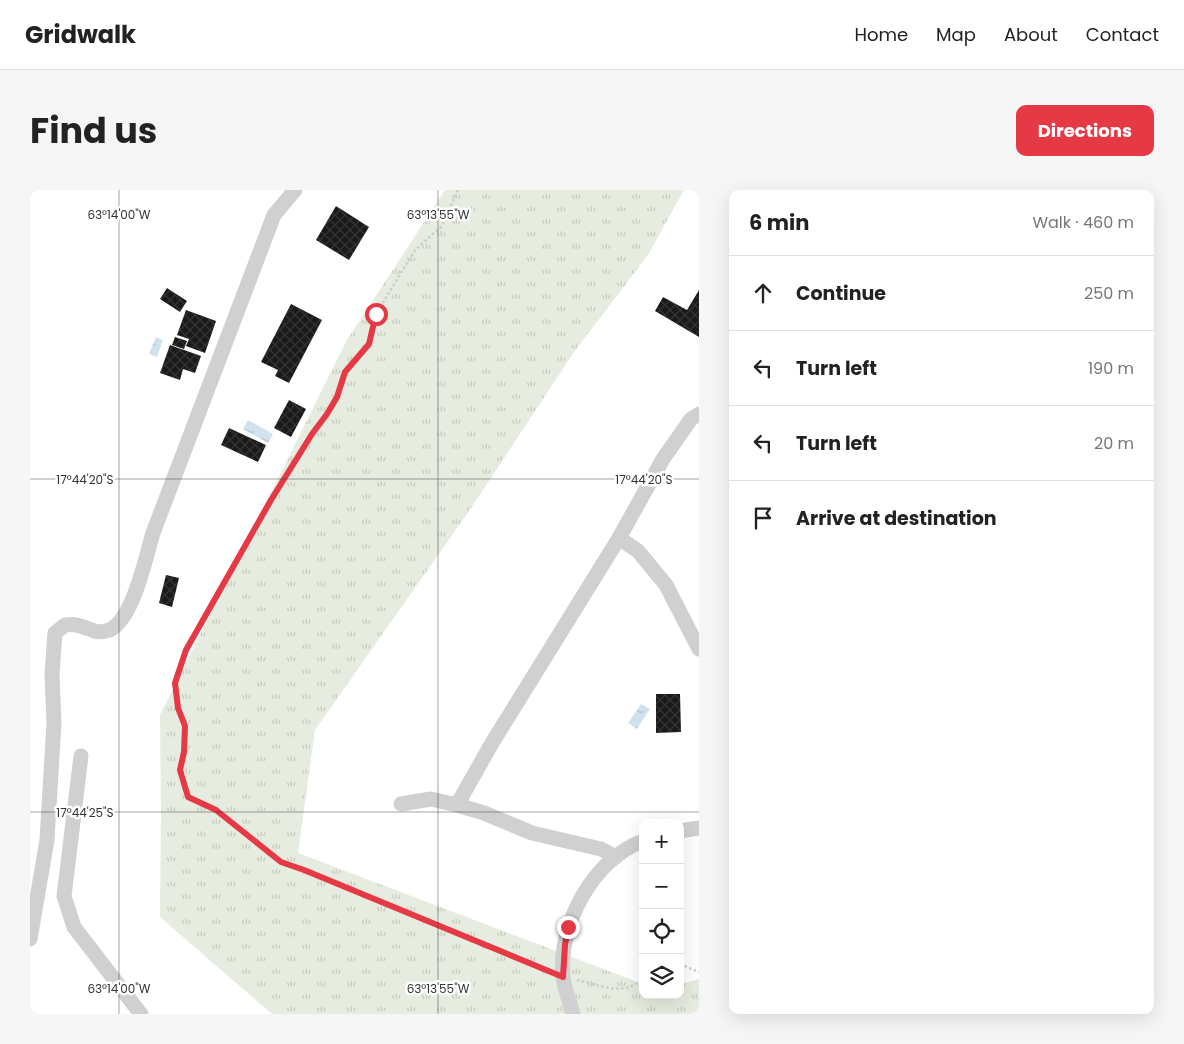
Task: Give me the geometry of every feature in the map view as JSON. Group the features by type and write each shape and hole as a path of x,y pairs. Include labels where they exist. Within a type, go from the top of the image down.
{"street":[{"path":"30,939 47,840 54,723 52,674 56,633 65,624 77,625 95,632 108,631 120,623 126,612 139,583 153,533 274,215 295,190"},
{"path":"457,805 492,742 619,538 663,459 691,419 699,414"},
{"path":"619,538 638,551 666,585 699,649"},
{"path":"81,756 64,896 74,927 141,1014"},
{"path":"400,804 431,799 457,805 532,833 601,849 616,857"},
{"path":"684,830 699,828"},
{"path":"573,1014 563,977 568,927 592,880 616,857 639,843"}],"path":[{"path":"458,190 441,227 415,250 376,314 369,344 345,372 337,397 271,500 186,650 175,683 178,708 185,726 184,752 180,770 188,797 216,810 281,862 563,977 616,988 631,986 639,981"},
{"path":"684,966 699,972"}],"green space":[{"path":"445,190 684,190 648,255 574,352 469,511 315,730 298,853 639,982 639,999 684,999 684,983 699,979 699,1014 272,1014 160,917 160,715 347,340"}],"water":[{"path":"156,337 163,340 157,357 149,354"},
{"path":"248,420 273,434 268,443 243,429"},
{"path":"641,704 650,709 637,729 628,723"}],"building":[{"path":"336,206 369,227 349,260 316,240"},
{"path":"167,288 187,301 180,312 160,299"},
{"path":"699,290 699,337 655,311 663,297 687,310"},
{"path":"291,304 322,320 289,383 275,376 278,370 261,362"},
{"path":"186,310 216,321 205,353 186,346 189,339 177,335"},
{"path":"175,337 187,341 184,349 172,345"},
{"path":"170,345 201,356 195,373 183,369 180,380 160,373"},
{"path":"289,400 306,409 291,437 274,428"},
{"path":"229,428 266,445 258,462 221,445"},
{"path":"166,575 179,578 172,607 159,603"},
{"path":"656,694 680,694 681,732 656,733"}],"route":[{"path":"376,314 369,344 345,372 337,397 271,500 186,650 175,683 178,708 185,726 184,752 180,770 188,797 216,810 281,862 563,977 568,927"}]}
